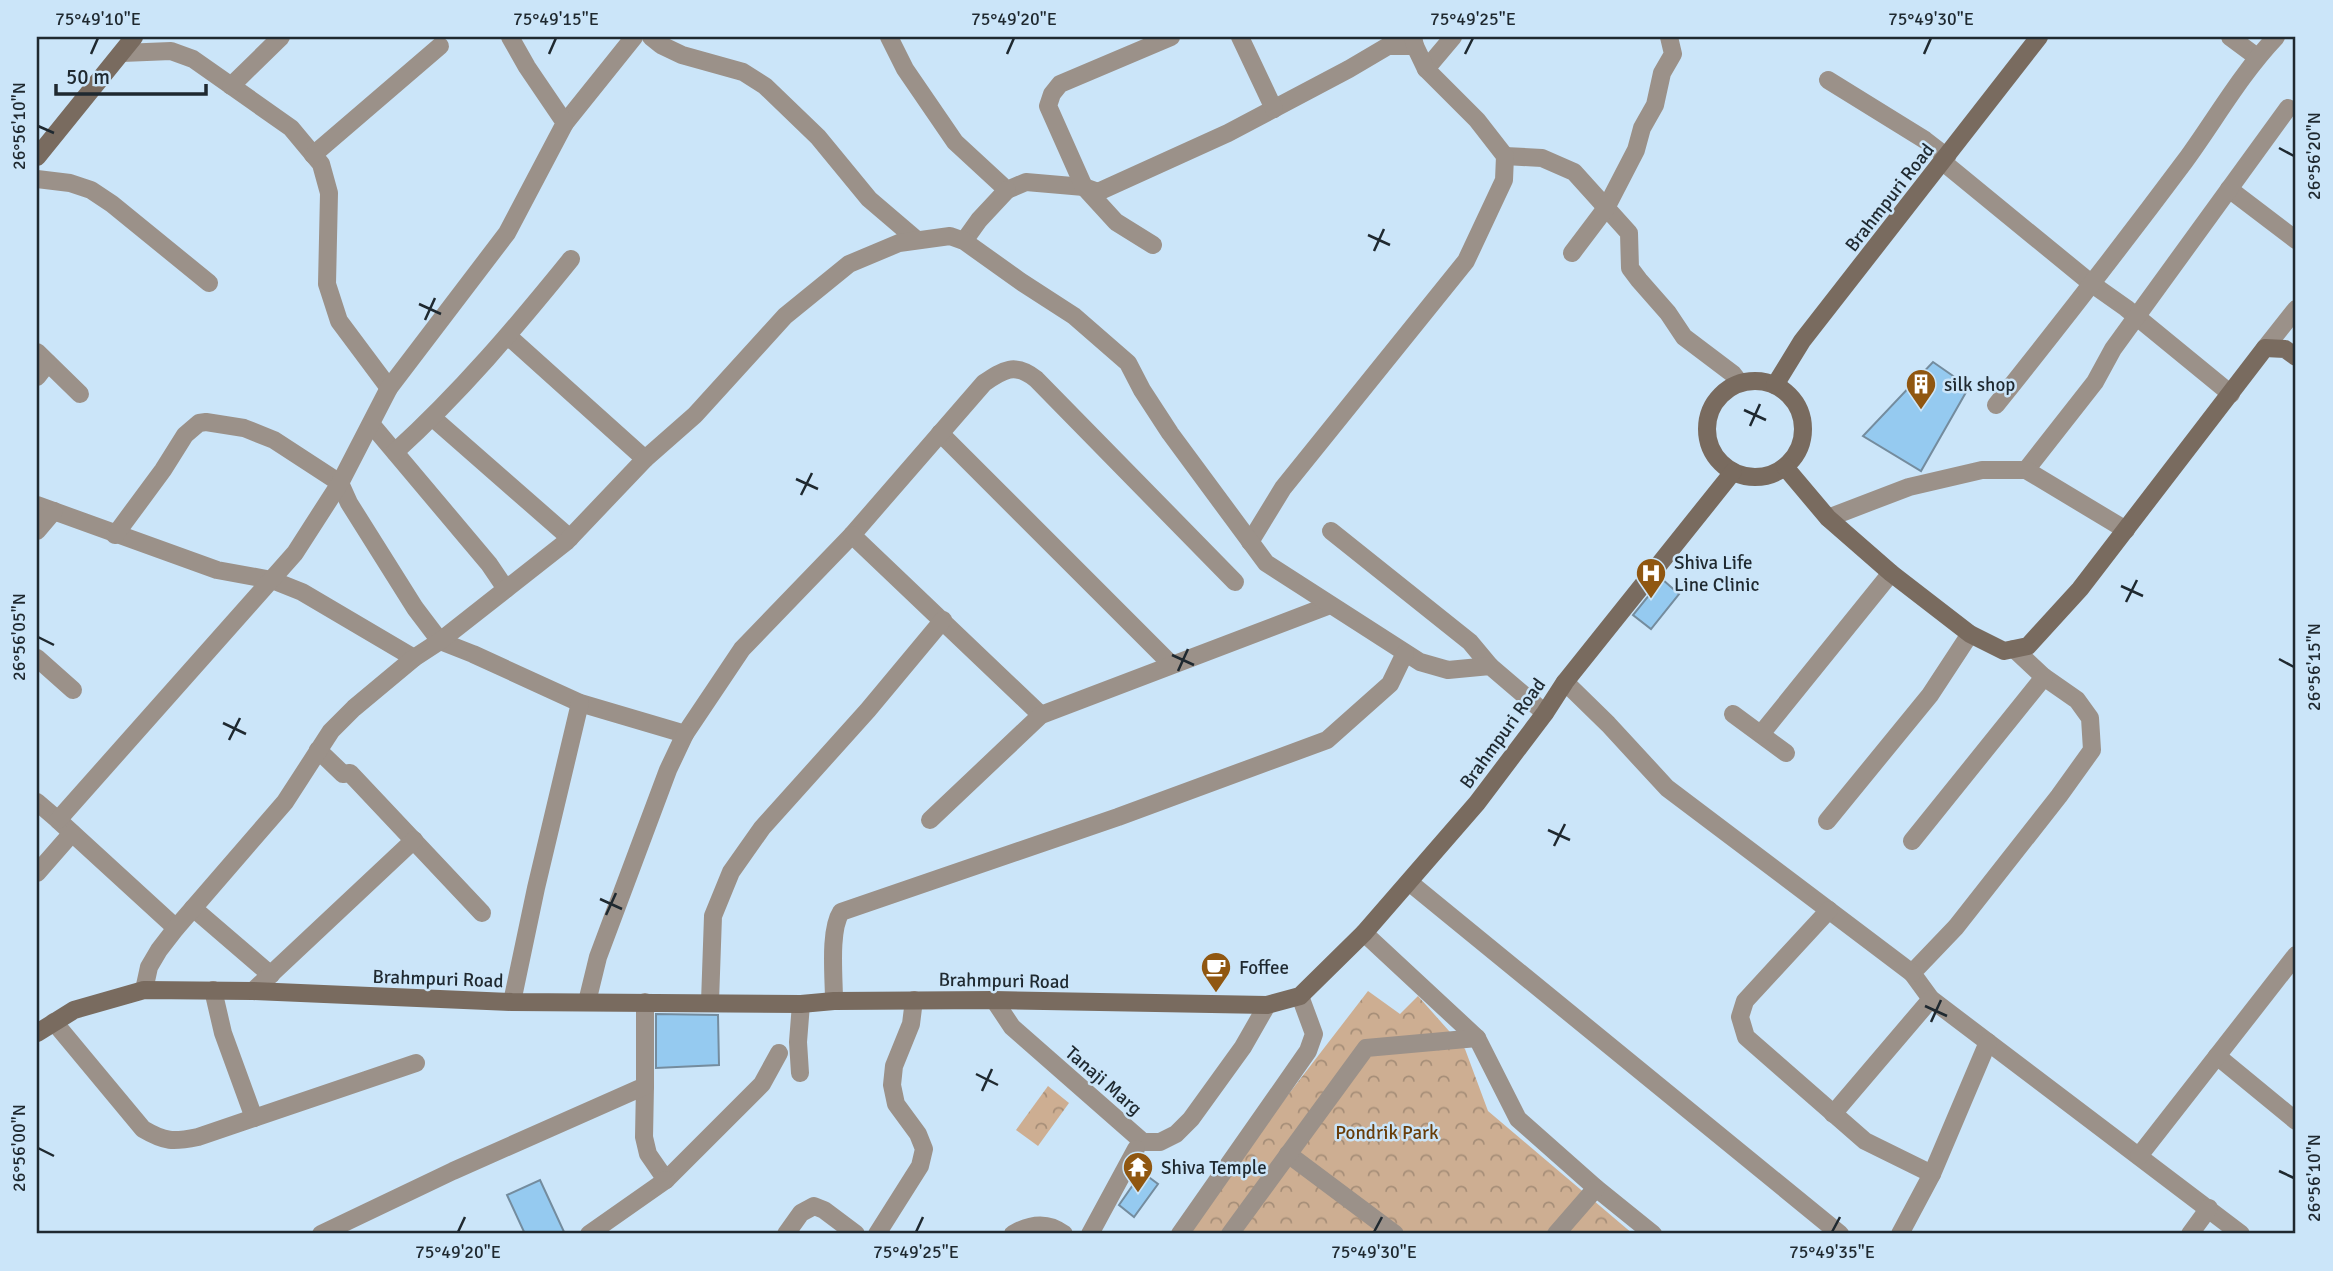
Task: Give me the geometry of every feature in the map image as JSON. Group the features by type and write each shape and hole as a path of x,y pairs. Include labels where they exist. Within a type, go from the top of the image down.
{"street":[{"path":"37,157 134,37"},
{"path":"231,86 281,37"},
{"path":"510,37 565,124"},
{"path":"58,820 295,554 340,483 389,388 507,233 565,124 634,37"},
{"path":"651,37 682,55 743,72 765,86 818,137 869,199 917,240"},
{"path":"889,37 905,69 955,142 1007,190"},
{"path":"1153,245 1116,222 1084,187 1048,106 1052,94 1060,84 1171,37"},
{"path":"1240,37 1274,109"},
{"path":"1426,69 1453,37"},
{"path":"1572,253 1606,208 1636,149 1642,128 1655,106 1662,73 1672,54 1669,37"},
{"name":"Brahmpuri Road","path":"1775,385 1802,341 2039,37"},
{"path":"2231,37 2257,57"},
{"path":"1996,405 2092,285 2200,140 2257,57 2276,37"},
{"path":"964,241 1007,190 1026,182 1084,187 1098,191 1228,133 1388,46 1414,41 1426,69 1477,120 1505,156 1504,180 1466,261 1283,488 1250,542"},
{"path":"313,155 440,46"},
{"path":"122,53 171,51 193,59 290,128 321,164 329,193 327,284 339,321 389,388"},
{"path":"1828,80 1925,140 2092,285 2137,316 2231,394"},
{"path":"2026,470 2095,382 2113,349 2288,108"},
{"path":"1505,156 1542,158 1574,172 1629,233 1630,268 1639,280 1668,313 1684,337 1733,374 1740,383"},
{"path":"37,179 70,183 91,190 209,284"},
{"path":"2229,189 2296,240"},
{"path":"144,990 149,967 176,928 285,802 331,731 354,708 570,538 645,459 695,415 785,316 849,264 899,243 950,236 964,241 1074,316 1128,363 1170,433 1266,564 1420,663 1448,670 1490,666"},
{"path":"396,452 433,418 508,337 571,259"},
{"path":"1785,467 1828,518 1891,573 1970,635 2004,651 2028,646 2080,589 2296,309"},
{"path":"508,337 645,459"},
{"path":"2265,348 2286,349 2296,357"},
{"path":"41,364 80,394"},
{"path":"587,1002 598,957 603,950 668,770 685,734 742,649 852,535 984,383 1002,370 1026,371 1235,582"},
{"path":"1752,380 1775,385 1788,394 1798,407 1803,423 1802,439 1796,455 1785,467 1773,474 1746,477 1732,472 1718,461 1708,444 1706,425 1712,407 1723,392 1740,383 1752,380"},
{"path":"433,418 570,538"},
{"path":"115,535 185,435 199,423 244,428 274,440 340,483 349,503 439,641 580,703 685,734"},
{"path":"372,425 489,564 506,589"},
{"path":"940,433 1171,664"},
{"path":"1828,518 1909,487 1982,470 2026,470 2126,530"},
{"name":"Brahmpuri Road","path":"37,1033 74,1010 144,990 253,991 512,1002 801,1004 834,1001 994,1000 1267,1005 1300,996 1364,933 1477,803 1565,682 1732,472"},
{"path":"37,531 45,508 217,570 271,580 302,592 414,659"},
{"path":"1331,531 1470,642 1490,666 1545,713"},
{"path":"852,535 1041,715"},
{"path":"1761,734 1891,573"},
{"path":"930,820 1041,715 1330,604"},
{"path":"710,1002 713,916 731,872 762,828 868,710 943,620"},
{"path":"1827,821 1930,695 1970,635"},
{"path":"1912,973 1956,927 2092,750 2090,718 2077,700 2044,677 2014,649"},
{"path":"834,1001 836,919 841,912 1118,817 1326,740 1390,684 1405,653"},
{"path":"37,658 73,690"},
{"path":"1912,841 2044,677"},
{"path":"1565,682 1667,788 1912,973 1931,999 2241,1234"},
{"path":"512,1002 580,703"},
{"path":"1733,714 1786,753"},
{"path":"318,750 343,774 350,773 482,912"},
{"path":"37,803 176,928"},
{"path":"37,873 72,833"},
{"path":"253,991 414,840"},
{"path":"1409,882 1840,1234"},
{"path":"193,908 271,975"},
{"path":"1829,911 1745,1001 1740,1017 1746,1037 1865,1141 1932,1174"},
{"path":"1364,933 1477,1038 1518,1119 1653,1234"},
{"path":"2139,1156 2296,955"},
{"path":"212,990 223,1033 254,1118"},
{"path":"1180,1234 1308,1051 1314,1034 1300,996"},
{"path":"1833,1114 1931,999"},
{"path":"877,1234 920,1166 924,1149 918,1134 896,1104 892,1085 894,1066 911,1024 914,1000"},
{"name":"Tanaji Marg","path":"994,1000 1012,1027 1143,1142 1160,1142 1176,1134 1191,1119 1243,1047 1267,1005"},
{"path":"645,1002 644,1137 648,1154 666,1180"},
{"path":"800,1073 798,1042 801,1004"},
{"path":"54,1023 143,1129 161,1139 176,1141 198,1137 416,1063"},
{"path":"1230,1234 1366,1048 1477,1038"},
{"path":"1900,1234 1932,1174 1988,1042"},
{"path":"589,1234 666,1180 762,1084 779,1053"},
{"path":"2217,1056 2296,1121"},
{"path":"321,1234 453,1171 645,1086"},
{"path":"1090,1234 1136,1149"},
{"path":"1288,1154 1395,1234"},
{"path":"1556,1234 1596,1188"},
{"path":"786,1234 801,1213 814,1206 824,1210 856,1234"},
{"path":"2190,1234 2209,1208"},
{"path":"1013,1234 1035,1224 1055,1227 1064,1234"}],"green space":[{"name":"Pondrik Park","path":"1368,991 1400,1014 1418,996 1465,1049 1488,1111 1633,1234 1181,1234"},
{"path":"1048,1086 1069,1103 1038,1146 1016,1130"}],"building":[{"name":"silk shop","path":"1933,362 1969,387 1921,471 1863,436"},
{"path":"1662,579 1679,594 1651,629 1633,615"},
{"path":"656,1014 718,1015 719,1065 656,1068"},
{"name":"Shiva Temple","path":"1142,1172 1158,1184 1134,1217 1119,1205"},
{"path":"540,1180 565,1234 525,1234 507,1195"}],"place":[{"name":"silk shop","path":"1921,411"},
{"name":"Shiva Life Line Clinic","path":"1651,600"},
{"name":"Foffee","path":"1216,994"},
{"name":"Shiva Temple","path":"1138,1194"}]}
